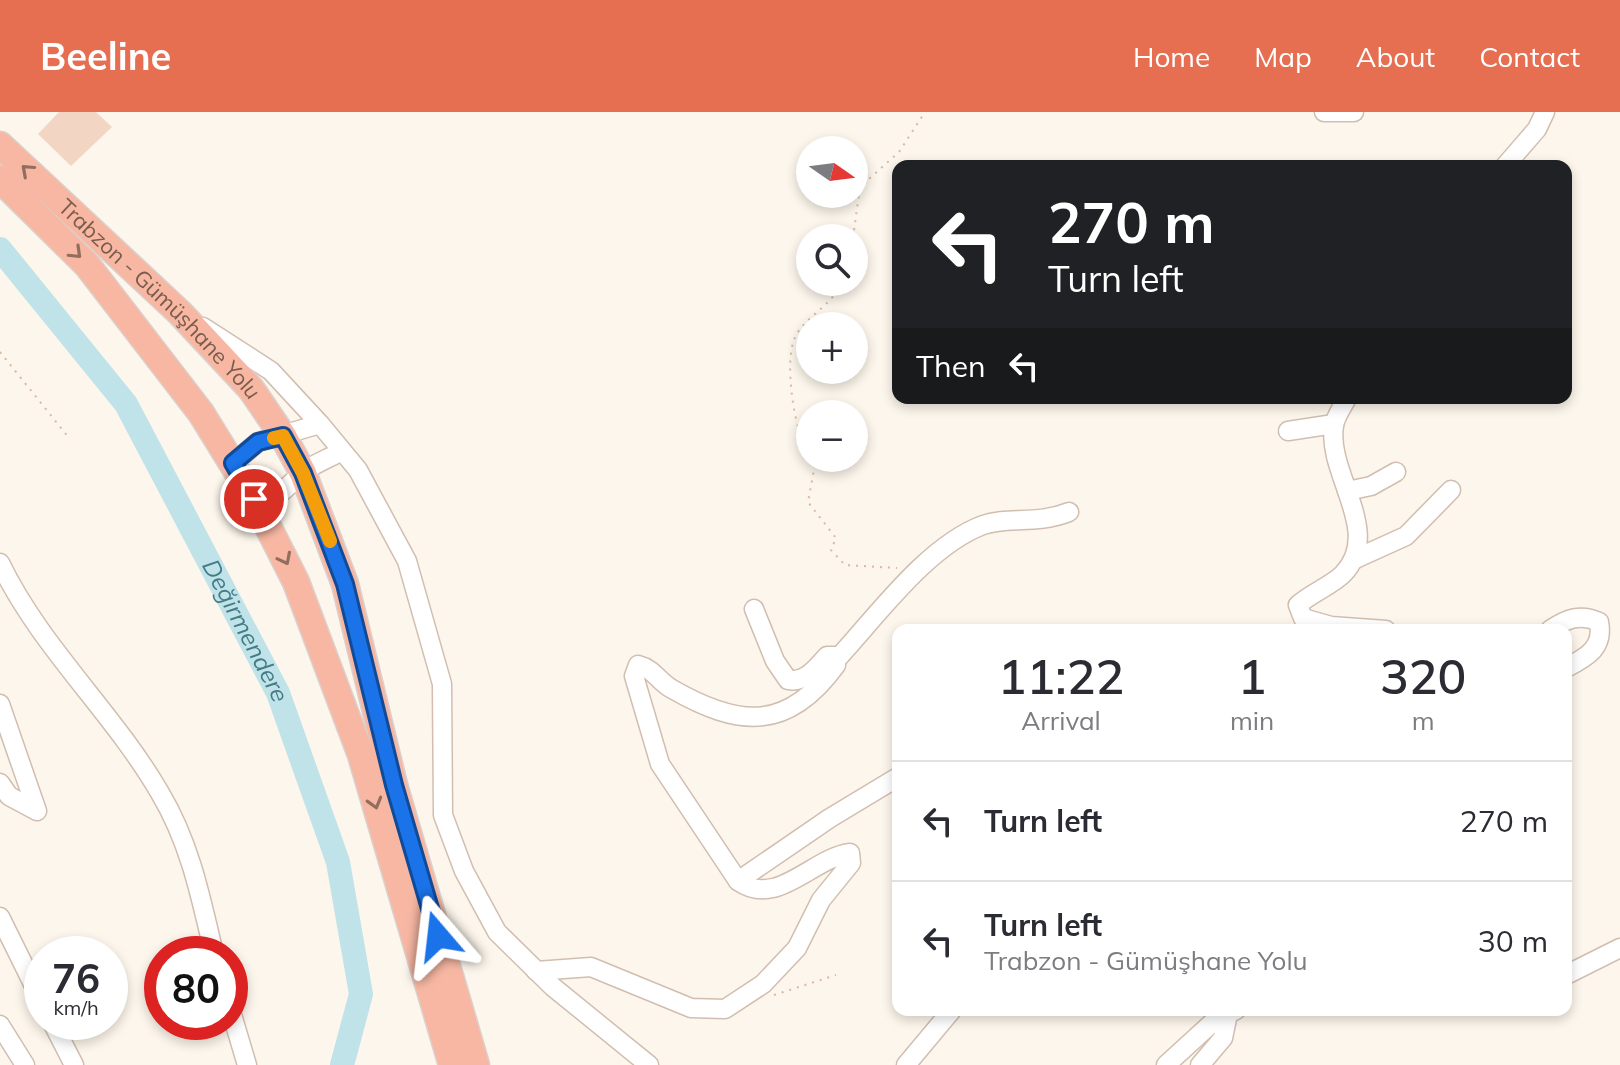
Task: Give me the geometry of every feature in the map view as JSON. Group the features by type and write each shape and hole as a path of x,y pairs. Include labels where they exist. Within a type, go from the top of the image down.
{"highway":[{"name":"Trabzon - Gümüşhane Yolu","path":"0,145 180,313 251,389 283,436 303,473 353,608 394,785 476,1065"},
{"name":"Trabzon - Gümüşhane Yolu","path":"0,179 87,265 201,413 254,499 296,582 361,755 452,1065"}],"street":[{"path":"1324,112 1354,112"},
{"path":"1510,160 1537,129 1545,112"},
{"path":"180,313 271,371 358,470 407,561 442,684 443,815 464,871 497,932 536,971 649,1065"},
{"path":"1324,624 1303,618 1298,605 1342,575 1353,560 1358,535 1347,491 1335,461 1334,424 1344,404"},
{"path":"233,463 258,442 320,424"},
{"path":"1288,431 1334,424"},
{"path":"254,499 274,497 290,488 303,473 342,451"},
{"path":"1347,491 1371,486 1396,472"},
{"path":"1353,560 1406,536 1451,490"},
{"path":"536,971 591,967 691,1008 725,1009 763,984 797,948 821,900 851,863 850,853 834,855 795,880 766,891 749,889 738,881 660,764 634,676 638,665 650,668 667,687 695,702 741,716 765,718 796,707 818,690 837,659 926,562 985,524 1042,521 1069,512"},
{"path":"0,563 22,604 118,730 165,802 197,878 210,936"},
{"path":"754,609 775,661 788,680 796,682 810,674 827,656 837,659"},
{"path":"1558,624 1587,616 1599,622 1602,635 1592,654 1572,665"},
{"path":"0,704 37,811 9,796 0,783"},
{"path":"738,881 830,818 892,781"},
{"path":"0,917 24,966"},
{"path":"1572,972 1620,948"},
{"path":"906,1065 947,1016"},
{"path":"1166,1065 1213,1022 1224,1016"},
{"path":"1200,1065 1223,1038 1231,1016"},
{"path":"0,1025 25,1065"},
{"path":"61,1040 74,1065"},
{"path":"240,1040 247,1065"}],"path":[{"path":"855,224 860,187 899,152 925,112"},
{"path":"796,412 789,384 791,349 796,333 836,296"},
{"path":"0,352 69,438"},
{"path":"814,472 808,502 836,538 831,550 845,565 889,570 926,562"},
{"path":"745,996 772,995 836,975"}],"building":[{"path":"59,112 96,112 112,127 71,166 38,134"}],"waterway":[{"name":"Değirmendere","path":"0,249 126,404 278,693 338,862 361,994 342,1065"}],"slow traffic":[{"path":"274,438 283,436 303,473 330,541"}],"route":[{"path":"254,499 233,463 258,442 283,436 303,473 325,527 360,632 394,785 438,936"}]}
